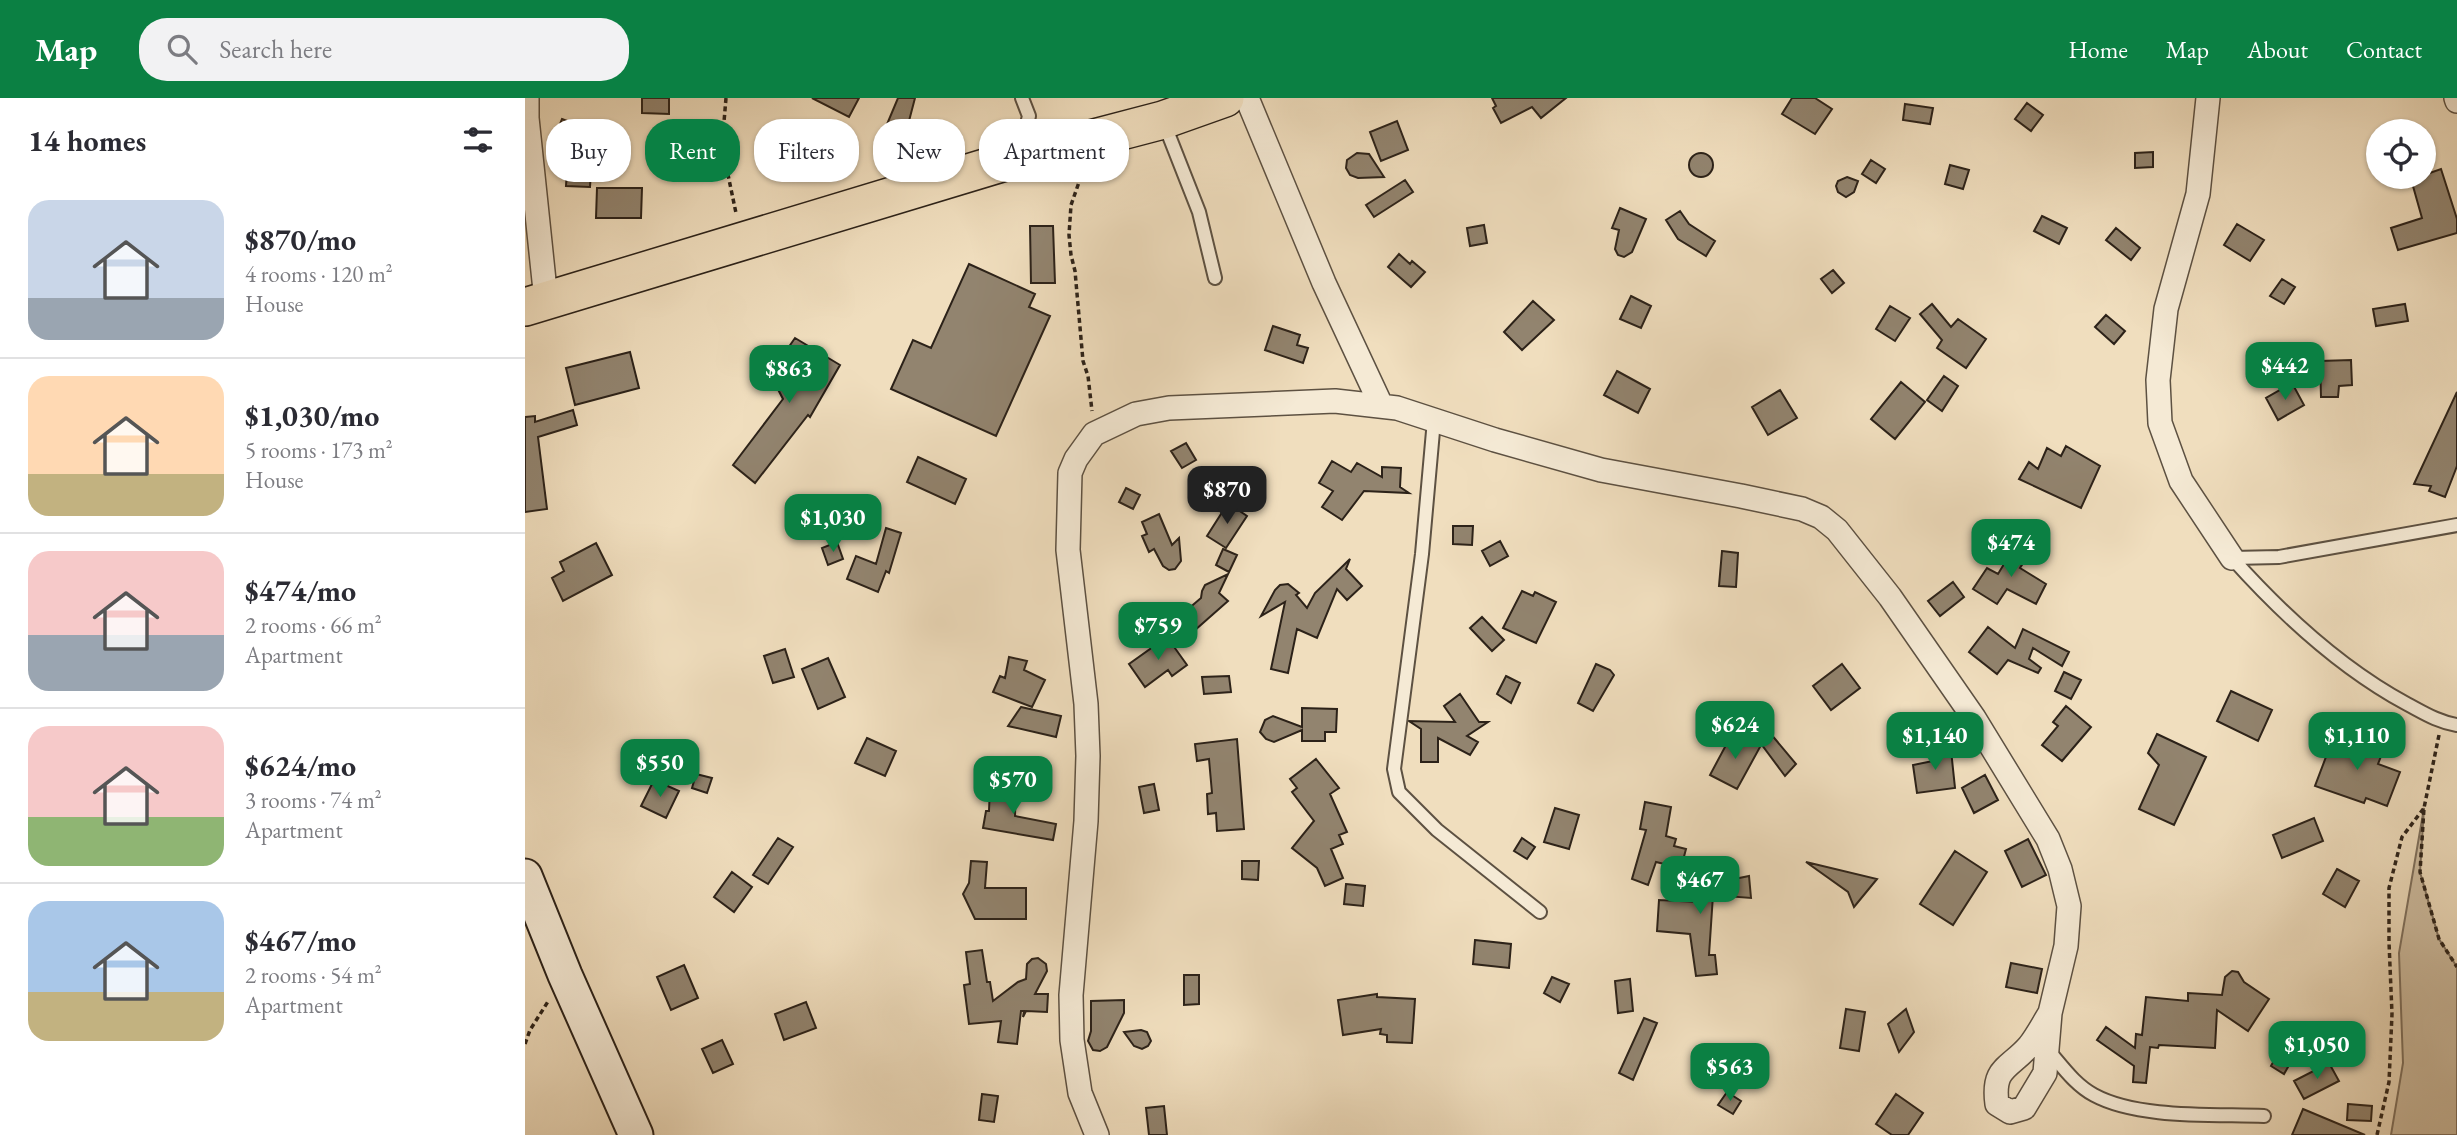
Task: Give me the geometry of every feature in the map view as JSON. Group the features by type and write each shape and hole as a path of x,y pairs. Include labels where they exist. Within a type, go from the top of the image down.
{"main road":[{"path":"1129,128 1163,120 1224,98"},
{"path":"536,303 979,170"}],"street":[{"path":"527,98 536,303"},
{"path":"1247,98 1324,283 1381,405"},
{"path":"2208,98 2198,194 2166,309 2158,380 2160,423 2181,481 2232,558"},
{"path":"1097,1135 1080,1093 1072,1040 1073,956 1086,821 1088,756 1086,704 1068,550 1070,473 1076,459 1094,434 1136,414 1169,408 1335,401 1381,405 1601,470 1741,496 1802,509 1822,517 1837,530 1890,597 1974,718 2048,839 2060,869 2069,906 2066,946 2050,1013 2045,1073 2024,1108 2010,1112 1997,1104 1994,1086 2006,1066 2028,1047 2050,1013"},
{"path":"525,876 565,975 636,1135"}],"lane":[{"path":"1022,98 1028,119"},
{"path":"1163,120 1199,212 1215,278"},
{"path":"1434,420 1422,554 1394,769 1399,792 1437,830 1539,912"},
{"path":"2232,558 2279,557 2457,525"},
{"path":"2232,558 2272,603 2377,688 2441,722 2457,725"},
{"path":"2046,1048 2075,1081 2094,1095 2128,1108 2185,1114 2264,1116"}],"path":[{"path":"726,98 722,146 741,240"},
{"path":"1080,182 1071,205 1069,234 1094,434"},
{"path":"2441,722 2424,808 2420,872 2439,939 2457,967"},
{"path":"2377,1135 2389,1082 2392,1014 2389,888 2402,836 2424,808"},
{"path":"525,1044 530,1030 565,975"}],"shaded area":[{"path":"2424,808 2420,872 2439,939 2457,967 2457,1135 2391,1135 2403,1063 2399,953"}],"building":[{"path":"642,98 669,98 669,114 642,113"},
{"path":"812,98 859,98 849,117"},
{"path":"898,98 915,98 910,119 889,119"},
{"path":"1492,98 1566,98 1541,118 1532,107 1501,123 1493,108 1496,106"},
{"path":"1792,98 1815,98 1832,109 1815,134 1782,114"},
{"path":"2027,103 2043,115 2031,131 2015,119"},
{"path":"1905,104 1933,108 1930,124 1903,120"},
{"path":"1397,121 1408,150 1381,161 1370,132"},
{"path":"2153,152 2153,167 2135,168 2135,153"},
{"path":"1357,153 1369,154 1384,177 1358,178 1350,175 1346,168 1347,160"},
{"path":"1701,153 1710,156 1713,165 1710,174 1701,177 1692,174 1689,165 1692,156"},
{"path":"1871,160 1885,169 1876,183 1862,174"},
{"path":"1950,165 1969,170 1963,189 1945,184"},
{"path":"2441,169 2457,219 2457,233 2398,250 2391,228 2422,218 2414,189 2436,189 2436,171"},
{"path":"1847,177 1858,181 1854,192 1846,197 1838,192 1836,186 1838,181"},
{"path":"1405,180 1413,192 1374,217 1366,205"},
{"path":"566,182 590,182 590,187 566,186"},
{"path":"597,188 642,188 641,218 596,218"},
{"path":"1620,208 1646,219 1632,252 1624,257 1618,255 1615,249 1619,230 1612,228"},
{"path":"1680,211 1689,224 1715,241 1706,256 1678,239 1666,220"},
{"path":"2042,216 2067,228 2059,244 2034,231"},
{"path":"2237,224 2264,240 2250,261 2224,245"},
{"path":"1484,225 1487,243 1470,246 1467,228"},
{"path":"1030,226 1053,226 1055,283 1031,283"},
{"path":"2116,228 2140,248 2131,260 2106,240"},
{"path":"1399,254 1425,272 1411,287 1388,267"},
{"path":"969,264 1035,294 1029,307 1050,316 996,436 891,389 913,340 931,348"},
{"path":"1833,270 1844,283 1832,293 1821,279"},
{"path":"2282,279 2295,287 2284,304 2270,296"},
{"path":"1631,296 1651,306 1641,328 1620,319"},
{"path":"1533,301 1554,320 1522,350 1504,332"},
{"path":"1932,304 1951,327 1958,319 1986,339 1966,368 1937,348 1942,340 1920,314"},
{"path":"2405,304 2408,321 2376,326 2373,309"},
{"path":"1890,306 1910,318 1895,341 1876,329"},
{"path":"2106,315 2125,331 2114,344 2095,327"},
{"path":"1273,326 1300,335 1297,345 1308,348 1303,363 1265,350"},
{"path":"795,338 840,365 810,417 808,415 755,483 733,465 783,399 770,374"},
{"path":"630,352 639,388 575,405 566,368"},
{"path":"2351,360 2352,385 2339,386 2338,397 2321,397 2320,361"},
{"path":"1617,371 1650,389 1638,413 1604,395"},
{"path":"1944,376 1958,386 1942,411 1927,400"},
{"path":"1901,382 1925,402 1895,439 1871,419"},
{"path":"2292,383 2304,405 2278,420 2266,398"},
{"path":"1780,390 1797,418 1768,435 1752,407"},
{"path":"2457,392 2457,466 2445,497 2429,491 2431,486 2414,484"},
{"path":"573,410 577,425 538,437 547,509 525,512 525,417 535,416 535,422"},
{"path":"1186,443 1196,460 1182,468 1171,451"},
{"path":"2066,446 2100,466 2081,508 2019,479 2029,462 2038,469 2047,448 2061,456"},
{"path":"918,457 966,479 955,504 907,482"},
{"path":"1332,461 1351,472 1357,463 1382,477 1382,467 1401,468 1400,487 1409,493 1364,491 1342,520 1322,507 1333,491 1319,483"},
{"path":"1126,488 1140,495 1133,509 1119,502"},
{"path":"1228,503 1247,516 1226,548 1207,536"},
{"path":"1159,514 1172,545 1179,538 1181,561 1175,569 1169,570 1163,566 1154,549 1149,552 1142,536 1147,534 1142,522"},
{"path":"1453,526 1473,526 1472,545 1453,544"},
{"path":"886,528 901,533 889,573 886,571 878,592 847,579 856,556 876,564"},
{"path":"1500,541 1508,556 1490,566 1482,551"},
{"path":"2018,541 2032,549 2020,568 2046,584 2036,604 2007,589 1997,604 1973,589 1987,568 1998,574"},
{"path":"837,542 843,559 828,565 822,548"},
{"path":"596,543 612,575 563,601 552,578 564,571 560,562"},
{"path":"1223,549 1237,555 1229,572 1216,565"},
{"path":"1722,551 1738,553 1736,587 1719,586"},
{"path":"1350,559 1346,569 1362,586 1347,600 1337,589 1317,638 1297,629 1288,673 1271,669 1285,602 1261,616 1275,590 1280,585 1288,584 1299,593 1296,595 1307,608 1315,593"},
{"path":"1228,574 1219,593 1228,601 1186,638 1173,622 1201,598 1205,585"},
{"path":"1953,582 1964,597 1940,616 1928,601"},
{"path":"1522,591 1533,596 1535,592 1556,602 1536,643 1503,628"},
{"path":"1482,617 1504,640 1492,651 1470,628"},
{"path":"1988,627 2015,648 2023,629 2069,652 2062,666 2033,648 2029,659 2041,668 2038,673 2008,660 1997,674 1969,652"},
{"path":"1167,637 1187,665 1172,676 1168,670 1145,687 1129,664"},
{"path":"785,649 794,677 773,683 764,656"},
{"path":"1009,657 1027,661 1024,670 1045,680 1032,707 993,692 1000,676 1005,678"},
{"path":"828,658 845,697 818,709 802,669"},
{"path":"1596,664 1610,670 1614,675 1593,711 1578,703"},
{"path":"1842,664 1860,688 1831,710 1813,686"},
{"path":"2064,672 2081,680 2071,699 2055,691"},
{"path":"1229,676 1231,692 1204,694 1202,677"},
{"path":"1506,676 1520,683 1511,703 1497,694"},
{"path":"2231,691 2272,710 2258,741 2217,721"},
{"path":"1460,694 1479,722 1488,722 1467,736 1478,742 1470,755 1438,738 1438,762 1421,762 1421,729 1409,721 1455,722 1444,706"},
{"path":"2066,706 2091,727 2062,761 2042,745 2058,726 2053,722"},
{"path":"1021,707 1061,716 1056,737 1008,726"},
{"path":"1302,708 1337,709 1336,732 1325,732 1325,741 1302,741 1302,730 1274,742 1266,739 1260,732 1265,720 1273,716 1302,727"},
{"path":"1760,721 1796,764 1785,776 1750,729"},
{"path":"1733,732 1760,747 1737,789 1710,775"},
{"path":"2335,733 2383,751 2378,764 2400,772 2387,806 2366,798 2364,803 2315,786"},
{"path":"2157,734 2206,757 2174,825 2139,809 2159,765 2148,753"},
{"path":"867,738 896,751 885,776 855,763"},
{"path":"1237,739 1244,829 1217,831 1216,813 1208,814 1207,794 1212,793 1209,759 1197,761 1195,744"},
{"path":"1932,747 1951,750 1955,788 1917,793 1913,765 1933,761"},
{"path":"1316,759 1339,788 1330,794 1347,832 1339,835 1343,844 1331,849 1343,878 1325,886 1317,868 1292,848 1314,821 1292,792 1297,788 1290,779"},
{"path":"696,774 712,778 707,793 692,788"},
{"path":"1985,775 1998,800 1974,813 1962,788"},
{"path":"654,780 679,791 666,818 641,806"},
{"path":"1154,784 1159,810 1144,813 1139,787"},
{"path":"990,787 1016,787 1015,816 1056,824 1053,840 983,828 986,811 989,811"},
{"path":"1645,802 1671,807 1666,836 1676,839 1674,846 1686,849 1681,868 1656,862 1648,885 1632,879 1646,830 1640,829"},
{"path":"1555,808 1579,815 1569,849 1544,842"},
{"path":"2314,818 2323,841 2282,858 2273,835"},
{"path":"778,838 793,847 768,884 753,875"},
{"path":"1522,838 1535,847 1527,859 1514,851"},
{"path":"2028,839 2046,875 2022,887 2005,851"},
{"path":"1955,851 1987,872 1953,925 1920,904"},
{"path":"971,861 987,862 985,888 1026,888 1026,919 975,919 963,894 969,883"},
{"path":"1242,861 1259,861 1258,880 1242,879"},
{"path":"1806,862 1877,879 1854,907 1848,892"},
{"path":"2337,869 2359,881 2345,907 2323,894"},
{"path":"1710,870 1710,884 1749,876 1751,898 1713,895 1709,955 1715,955 1717,974 1696,976 1690,934 1657,931 1659,900 1698,902 1697,894 1687,894 1687,889 1696,887 1694,873"},
{"path":"732,872 752,887 734,912 714,897"},
{"path":"1346,884 1365,886 1363,906 1344,904"},
{"path":"1475,940 1511,944 1509,968 1473,964"},
{"path":"982,950 993,1001 1026,979 1027,964 1032,959 1038,958 1046,964 1047,971 1035,994 1048,994 1047,1012 1026,1011 1023,1017 1024,1011 1021,1011 1017,1044 998,1042 1001,1021 969,1024 964,985 970,984 966,952"},
{"path":"2011,963 2042,969 2037,993 2006,987"},
{"path":"684,965 698,998 671,1010 657,977"},
{"path":"2232,971 2238,972 2244,982 2269,999 2248,1031 2217,1010 2215,1048 2159,1045 2158,1048 2150,1047 2146,1083 2133,1082 2134,1066 2097,1040 2106,1027 2135,1048 2136,1034 2142,1035 2146,997 2188,1001 2188,993 2222,995 2225,977"},
{"path":"1184,975 1199,975 1199,1004 1184,1005"},
{"path":"1552,977 1569,984 1560,1002 1544,993"},
{"path":"1630,979 1633,1011 1618,1013 1615,981"},
{"path":"1377,994 1377,997 1415,999 1412,1043 1387,1042 1387,1035 1380,1034 1381,1029 1343,1035 1338,1000"},
{"path":"1124,1000 1124,1013 1107,1047 1100,1051 1093,1050 1088,1041 1091,1031 1091,1001"},
{"path":"806,1002 816,1028 784,1040 775,1014"},
{"path":"1846,1009 1865,1012 1859,1051 1840,1048"},
{"path":"1906,1009 1914,1032 1899,1052 1888,1024"},
{"path":"1644,1018 1657,1023 1633,1080 1619,1073"},
{"path":"1124,1032 1147,1032 1151,1041 1142,1049 1134,1046"},
{"path":"722,1040 733,1064 713,1073 702,1049"},
{"path":"2279,1052 2292,1060 2284,1074 2271,1066"},
{"path":"1738,1058 1754,1066 1747,1081 1731,1073"},
{"path":"2329,1063 2339,1081 2304,1099 2294,1081"},
{"path":"1727,1092 1741,1101 1733,1114 1718,1105"},
{"path":"982,1094 998,1096 994,1122 979,1120"},
{"path":"1896,1094 1923,1113 1908,1135 1892,1135 1876,1124"},
{"path":"2348,1104 2372,1106 2371,1121 2347,1120"},
{"path":"1164,1106 1167,1135 1149,1135 1146,1108"},
{"path":"2303,1109 2365,1135 2292,1135"}]}
